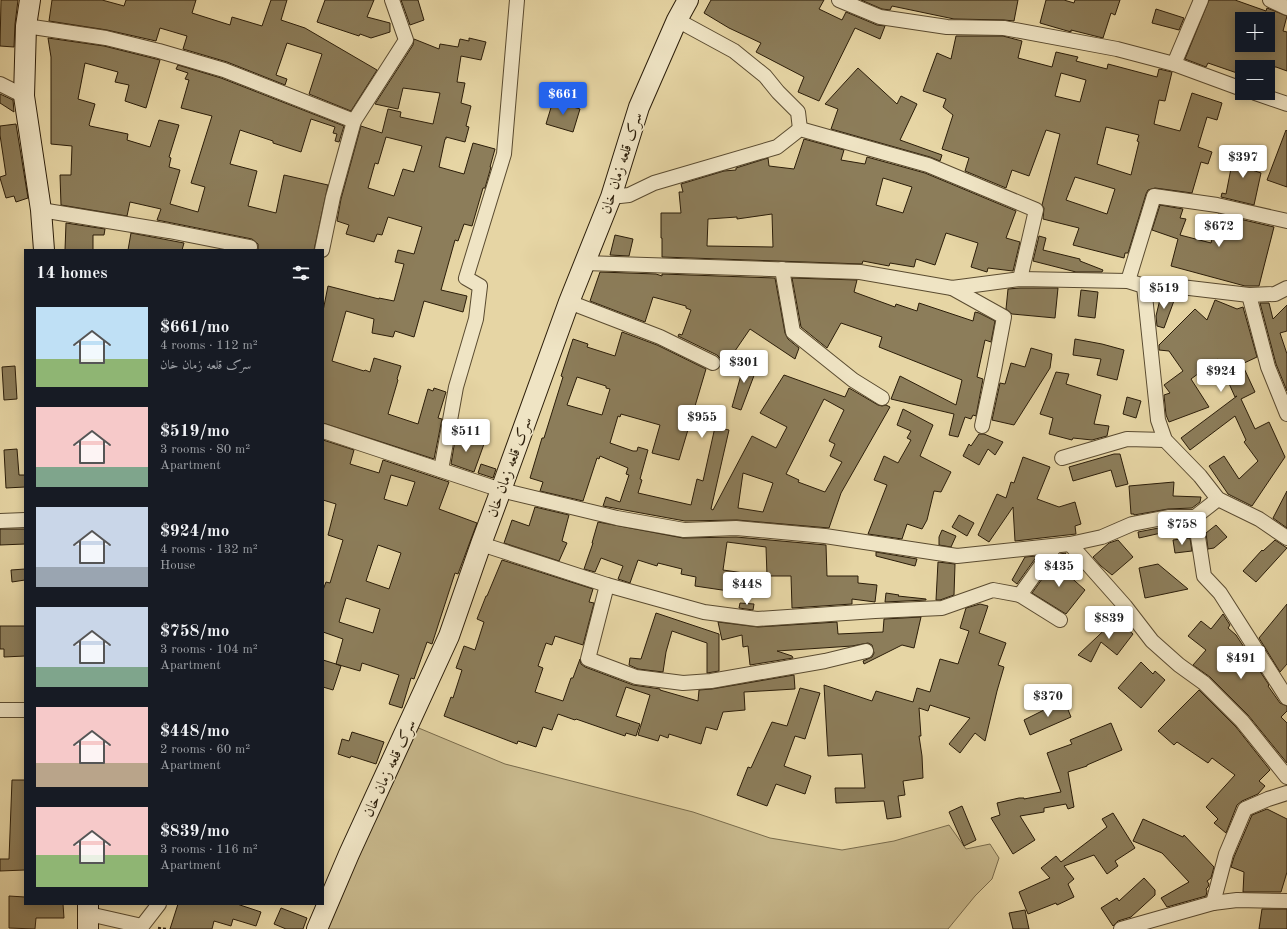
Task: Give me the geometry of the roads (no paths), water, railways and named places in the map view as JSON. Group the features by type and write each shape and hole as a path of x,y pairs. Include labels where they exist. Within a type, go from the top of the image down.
{"street":[{"path":"30,0 26,26 24,96 41,210 44,249"},
{"path":"322,249 333,197 354,121 406,40 392,0"},
{"path":"441,470 456,387 476,319 480,286 466,278 504,154 517,0"},
{"name":"سرک قلعه زمان خان","path":"317,929 349,854 449,636 569,302 611,197 639,107 677,20 688,0"},
{"path":"839,0 880,17 947,27 1004,28 1116,49 1174,64 1235,86"},
{"path":"1174,64 1201,0"},
{"path":"1270,0 1287,8"},
{"path":"677,20 734,51 765,76 778,92 798,112 800,129"},
{"path":"26,26 106,38 166,53 224,70 354,121"},
{"path":"0,84 24,96"},
{"path":"1275,100 1287,104"},
{"path":"611,197 630,195 654,183 777,147 800,129"},
{"path":"800,129 928,165 1036,210 1020,279"},
{"path":"1128,281 1154,196 1217,205 1287,221"},
{"path":"41,210 169,231 250,247"},
{"path":"584,263 860,272 952,288 1020,279 1128,281 1144,286 1181,287 1249,296 1275,294 1287,288"},
{"path":"782,269 793,332 854,380 882,398"},
{"path":"1144,286 1158,420 1165,440 1200,476 1218,499 1259,519 1287,538"},
{"path":"952,288 1004,318 982,426"},
{"path":"1249,296 1268,367 1287,414"},
{"path":"569,302 660,337 713,363"},
{"path":"324,430 501,490 617,518 684,530 736,528 788,532 878,543 957,556 1070,544 1102,537 1132,524 1168,517 1195,517 1218,499"},
{"path":"1062,458 1127,439 1165,440"},
{"path":"1195,517 1204,576 1220,593 1287,698"},
{"path":"0,521 24,520"},
{"path":"481,544 607,585 704,612 757,619 875,610 942,608 993,590 1020,595 1060,620"},
{"path":"1070,544 1125,606 1152,641 1179,665 1204,683 1242,721 1287,777"},
{"path":"1020,595 1055,546"},
{"path":"607,585 588,659 636,677 683,683 711,681 825,661 866,651"},
{"path":"0,710 24,710"},
{"path":"1213,903 1226,854 1245,809 1287,793"},
{"path":"1121,929 1213,903 1237,900 1287,901"},
{"path":"88,916 142,926 158,905"}]}
